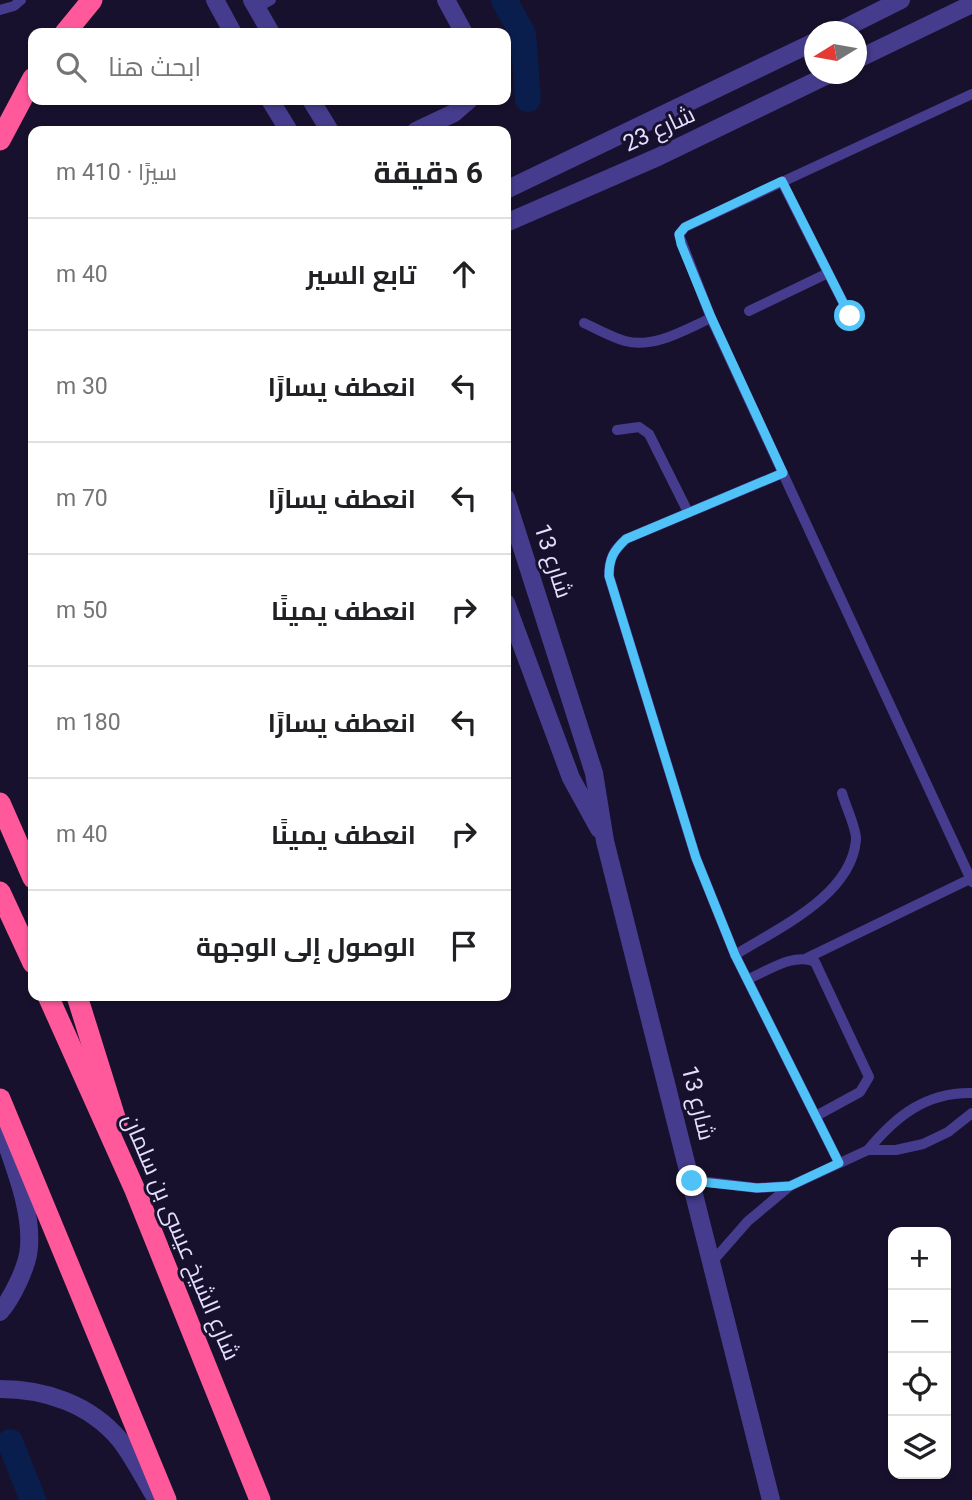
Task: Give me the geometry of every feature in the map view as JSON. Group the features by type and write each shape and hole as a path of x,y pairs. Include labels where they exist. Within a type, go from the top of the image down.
{"highway":[{"path":"69,28 92,0"},
{"path":"0,140 28,87"},
{"path":"0,803 28,867"},
{"path":"0,892 28,951"},
{"name":"شارع الشيخ عيسى بن سلمان","path":"50,1001 135,1191 260,1500"},
{"path":"79,1001 111,1102 135,1191"},
{"path":"0,1099 166,1500"}],"street":[{"path":"215,0 230,28"},
{"path":"446,0 461,28"},
{"path":"859,21 901,0"},
{"path":"260,3 269,28"},
{"path":"867,56 972,4"},
{"name":"شارع 23","path":"511,186 804,47"},
{"name":"شارع 23","path":"511,223 658,157 809,84"},
{"path":"273,105 286,126"},
{"path":"314,105 327,126"},
{"path":"427,126 454,113 463,105"},
{"name":"شارع 13","path":"511,514 594,773 605,841 771,1500"},
{"name":"شارع 13","path":"511,616 571,778 605,841"},
{"path":"0,1124 25,1206 29,1249 21,1276 0,1312"},
{"path":"0,1389 28,1389 62,1398 94,1416 120,1440 157,1500"}],"lane":[{"path":"0,10 14,6 21,0"},
{"path":"748,979 794,959 807,958 971,881 711,317 679,234 685,227 972,94"},
{"path":"782,181 850,316"},
{"path":"749,311 828,273"},
{"path":"584,323 626,342 643,342 659,340 711,317"},
{"path":"617,430 639,427 649,434 688,512"},
{"path":"783,473 626,539 614,550 609,562 609,576 696,858 735,955 839,1163"},
{"path":"735,955 825,897 838,883 848,865 856,838 842,793"},
{"path":"807,958 816,962 869,1077 860,1092 816,1116"},
{"path":"868,1150 886,1128 907,1111 933,1099 972,1093"},
{"path":"712,1262 748,1221 790,1186 868,1150 896,1150 923,1144 948,1132 972,1113"},
{"path":"692,1181 757,1188 790,1186"}],"waterway":[{"path":"504,0 523,34 528,99"},
{"path":"10,1442 33,1500"}],"route":[{"path":"692,1181 757,1188 790,1186 839,1163 735,955 696,858 609,576 609,562 614,550 626,539 783,473 711,317 679,239 681,230 782,181 850,316"}]}
